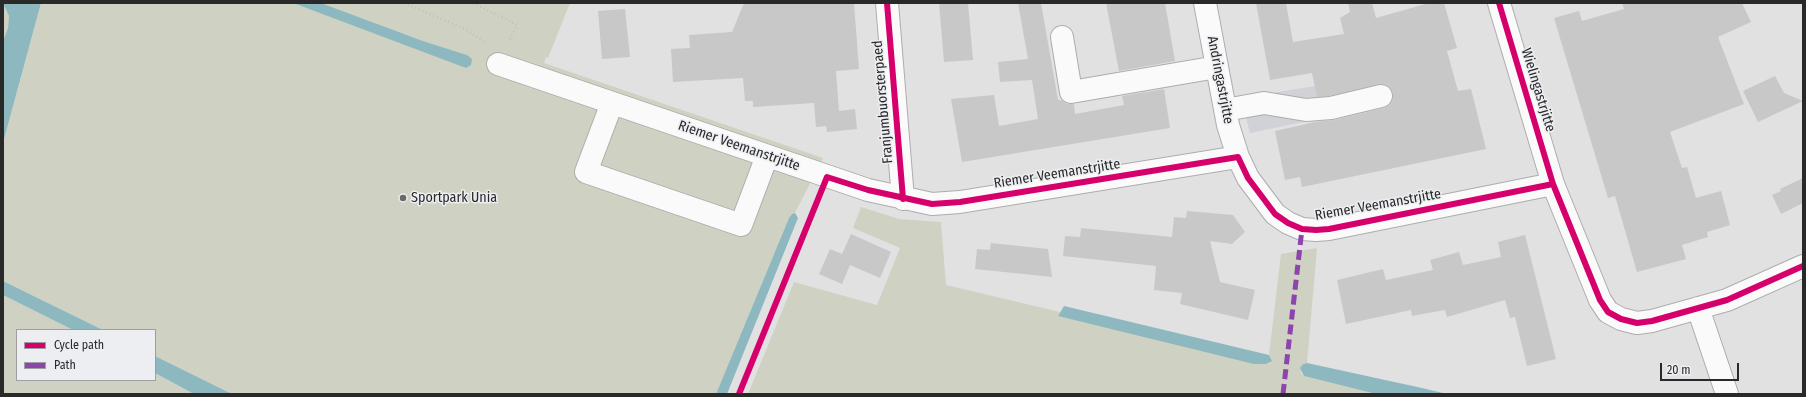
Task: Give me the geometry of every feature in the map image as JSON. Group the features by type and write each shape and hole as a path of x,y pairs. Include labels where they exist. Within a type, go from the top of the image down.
{"street":[{"name":"Franjumbuorsterpaed","path":"887,3 903,199"},
{"name":"Andringastrjitte","path":"1205,3 1228,125 1238,157"},
{"name":"Wielingastrjitte","path":"1499,3 1554,184"},
{"path":"1062,38 1071,92 1217,66"},
{"name":"Riemer Veemanstrjitte","path":"494,55 612,103 767,156 868,190 903,199 932,204 960,202 1238,157 1248,178 1275,214 1288,223 1302,229 1316,230 1329,229 1554,184"},
{"path":"1225,110 1264,103 1306,110 1331,108 1381,96"},
{"path":"612,103 586,172 740,225 767,156"},
{"path":"1554,184 1600,300 1608,312 1622,319 1637,323 1652,321 1727,300 1803,266"},
{"path":"1698,308 1727,394"}],"path":[{"path":"404,3 465,29 494,55"},
{"path":"473,3 517,25 510,41"}],"shaded area":[{"path":"1395,48 1400,102 1250,133 1241,98 1334,83"}],"green space":[{"name":"Sportpark Unia","path":"41,3 293,3 466,67 467,55 423,41 321,3 570,3 548,58 546,57 544,63 823,158 795,213 789,218 716,394 232,394 156,356 156,329 101,329 3,281 3,143"},
{"path":"3,5 9,16 8,28 3,41"},
{"path":"861,207 899,219 941,222 946,285 1060,312 1058,316 1271,358 1269,355 1281,254 1317,248 1307,363 1303,364 1301,373 1304,376 1376,394 748,394 794,282 877,305 900,248 853,228"},
{"path":"3,295 71,329 16,329 16,381 156,381 156,374 194,394 3,394"}],"water":[{"path":"3,3 41,3 3,143 3,41 8,28 9,16"},
{"path":"293,3 321,3 423,41 467,55 472,59 471,65 466,68"},
{"path":"795,213 798,218 727,394 716,394 789,218"},
{"path":"3,281 101,329 71,329 3,295"},
{"path":"1064,306 1269,355 1272,361 1266,364 1254,364 1058,316"},
{"path":"156,356 232,394 194,394 156,374"},
{"path":"1307,363 1447,394 1376,394 1304,376 1300,368 1303,364"}],"building":[{"path":"744,3 854,3 859,69 836,71 839,111 855,109 857,129 827,132 826,126 816,127 814,103 753,107 753,101 745,101 743,78 673,82 671,49 690,48 689,35 732,32"},
{"path":"939,3 968,3 973,60 944,62"},
{"path":"1018,3 1041,3 1058,100 1061,100 1067,104 1074,104 1075,114 1124,105 1122,96 1164,89 1170,128 962,162 951,99 994,95 999,126 1038,119 1032,80 1000,82 998,62 1028,59"},
{"path":"1106,3 1165,3 1175,61 1119,71"},
{"path":"1256,3 1286,3 1293,42 1344,34 1340,18 1350,12 1348,3 1372,3 1376,18 1429,3 1444,3 1457,48 1447,51 1458,91 1471,89 1486,149 1302,187 1300,177 1285,180 1275,131 1315,122 1334,120 1384,108 1390,105 1393,100 1393,93 1390,87 1385,84 1378,84 1329,96 1317,97 1312,73 1270,80"},
{"path":"1622,3 1742,3 1751,22 1718,37 1744,104 1670,132 1682,168 1687,167 1696,198 1721,191 1730,225 1707,232 1708,237 1682,245 1686,259 1637,272 1615,196 1608,198 1554,18 1579,11 1582,21 1624,9"},
{"path":"625,9 630,57 602,59 598,11"},
{"path":"1775,76 1784,93 1803,101 1758,122 1743,91"},
{"path":"1803,178 1803,203 1781,214 1772,195 1781,191 1780,189"},
{"path":"1187,211 1233,215 1245,232 1232,244 1210,241 1220,282 1255,290 1248,320 1180,304 1182,293 1154,290 1156,266 1063,256 1065,236 1080,237 1081,228 1172,237 1174,217 1186,218"},
{"path":"851,234 891,252 880,278 850,265 842,284 819,274 830,249 842,254"},
{"path":"1525,235 1556,359 1527,366 1515,317 1510,318 1505,300 1447,317 1445,310 1412,316 1411,310 1346,324 1337,280 1383,269 1386,280 1433,270 1430,260 1459,252 1463,265 1501,257 1498,242"},
{"path":"991,243 1048,249 1052,277 975,269 977,249 990,250"}],"marked path":[{"path":"1283,394 1302,229"}],"cycle path":[{"path":"887,3 903,199"},
{"path":"1499,3 1553,184 1600,300 1608,312 1621,319 1637,323 1652,321 1727,300 1803,266"},
{"path":"739,394 827,177 868,190 932,204 960,202 1238,157 1248,178 1275,214 1288,223 1302,229 1316,230 1329,229 1553,184"}],"place":[{"name":"Sportpark Unia","path":"403,198"}]}
